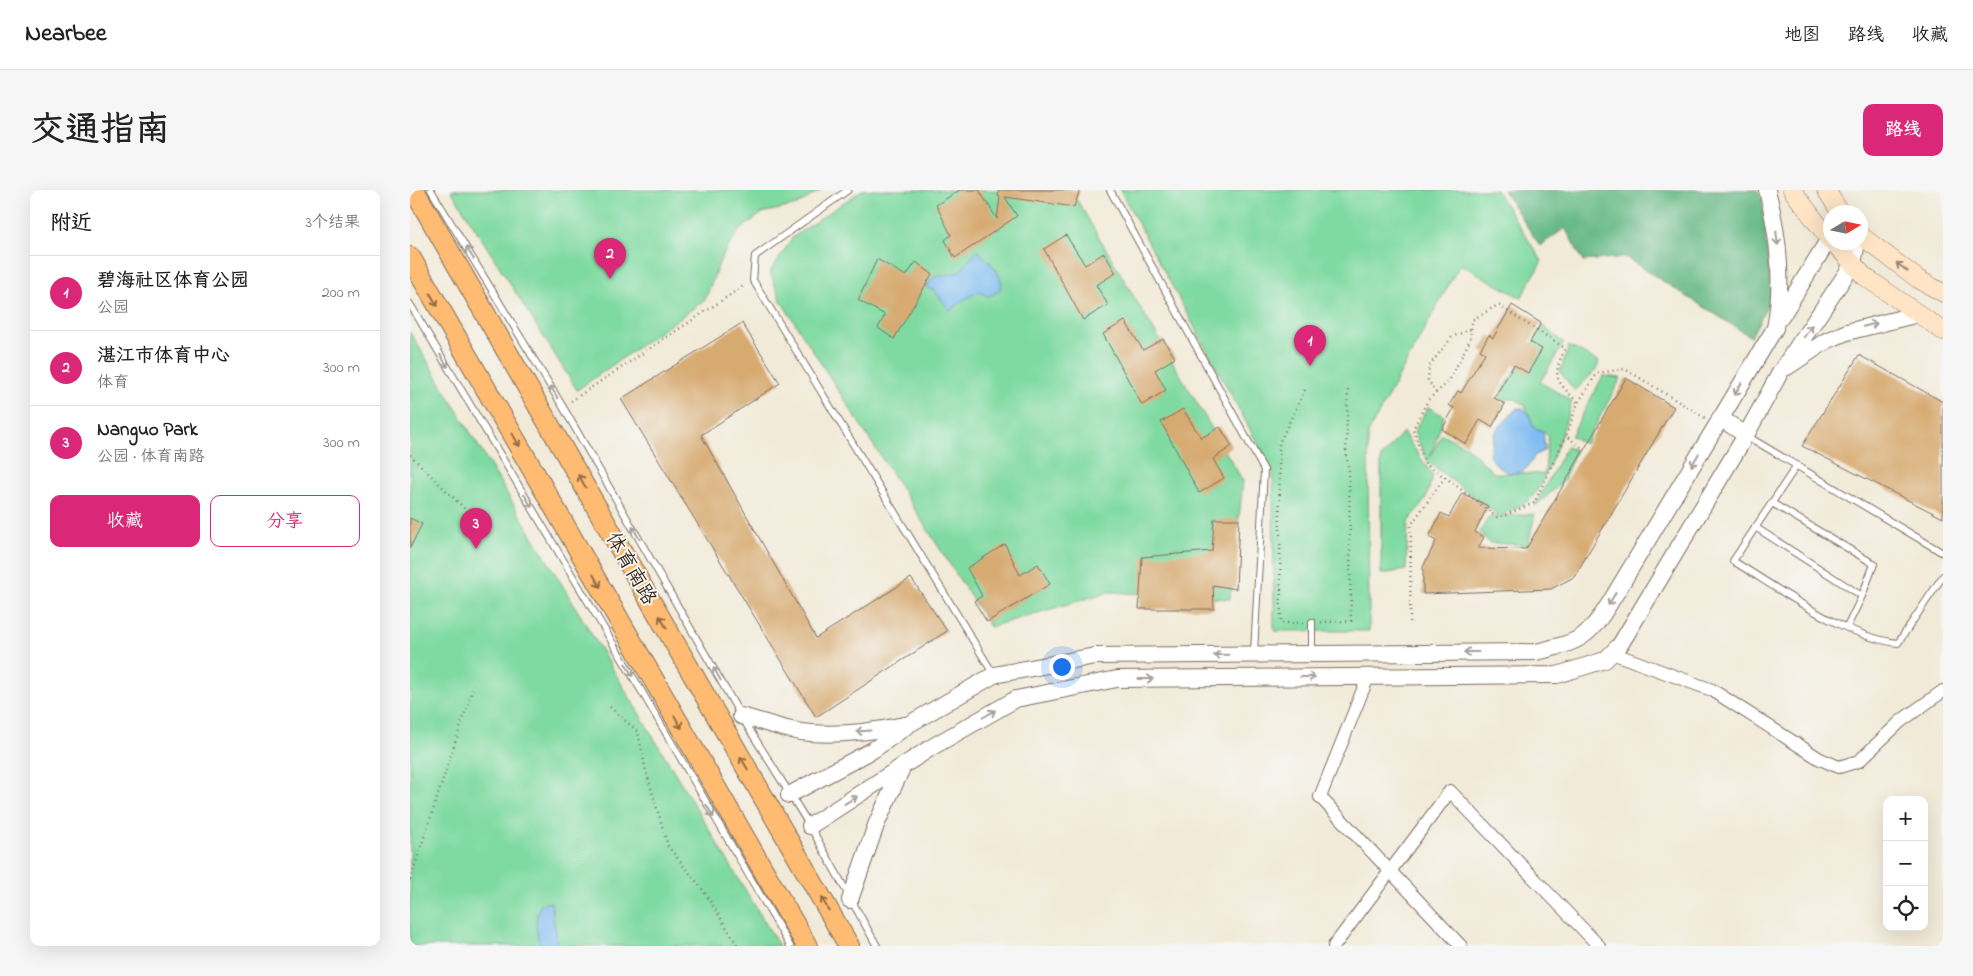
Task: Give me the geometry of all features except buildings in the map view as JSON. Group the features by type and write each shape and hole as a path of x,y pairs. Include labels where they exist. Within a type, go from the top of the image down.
{"main road":[{"name":"体育南路","path":"414,190 849,946"},
{"path":"1792,190 1823,229"},
{"path":"1826,190 1836,205"},
{"path":"1868,241 1918,279 1943,293"},
{"path":"1841,250 1864,276 1943,331"},
{"name":"体育南路","path":"410,258 807,946"}],"street":[{"path":"1767,190 1777,236 1780,274 1780,300 1775,328"},
{"path":"789,795 873,750 911,724 994,675 1095,656 1536,652 1584,637 1603,615 1714,418 1775,328 1824,250"},
{"path":"810,826 932,747 1016,698 1117,679 1557,675 1605,660 1620,645 1746,436 1781,371 1853,264 1855,250"},
{"path":"1781,371 1826,341 1847,332 1918,314"},
{"path":"1714,418 1746,436"},
{"path":"1612,653 1712,690 1820,759 1839,767 1859,761 1901,721 1943,690"},
{"path":"1368,677 1320,797 1461,946"},
{"path":"741,716 800,732 826,733 880,730 911,724"},
{"path":"850,900 876,825 902,768"},
{"path":"1334,946 1389,870 1450,791 1599,946"}],"lane":[{"path":"432,190 563,406 741,716 810,826 876,946"},
{"path":"848,190 755,256 752,280 994,675"},
{"path":"1110,190 1264,470 1254,654"},
{"path":"410,304 642,692 790,946"},
{"path":"1746,436 1943,553"},
{"path":"1797,465 1733,561 1847,628 1883,641 1898,643 1943,576"},
{"path":"1772,503 1874,564 1847,628"},
{"path":"1755,527 1862,596"},
{"path":"1312,622 1312,654"}],"path":[{"path":"563,406 752,280"},
{"path":"1578,403 1559,382 1556,369 1565,348 1498,305 1472,320 1470,340 1449,381 1428,400 1413,429 1425,464 1446,477 1498,518 1534,503 1566,436 1578,403 1597,373 1625,369 1714,418"},
{"path":"1436,393 1428,380 1429,366 1452,337 1471,329"},
{"path":"1305,390 1279,443 1281,623 1351,621 1349,472 1346,453 1348,387"},
{"path":"1566,436 1581,447"},
{"path":"410,454 467,511"},
{"path":"1410,622 1411,526 1446,477"},
{"path":"410,880 474,685"},
{"path":"610,708 638,732 646,771 668,846 703,890 738,946"}],"green space":[{"path":"451,190 821,190 797,205 762,213 739,231 721,258 705,300 577,390"},
{"path":"862,190 1071,190 1243,481 1230,599 1109,592 990,627 781,301 770,272 793,237"},
{"path":"1120,190 1496,190 1542,261 1521,298 1460,264 1368,433 1369,631 1274,631 1273,472"},
{"path":"1503,190 1757,190 1762,200 1771,298 1751,337 1625,257 1583,261 1565,228 1540,246"},
{"path":"1543,326 1564,343 1540,382 1572,401 1555,452 1543,480 1537,491 1528,501 1501,516 1535,514 1528,545 1489,543 1480,532 1489,517 1499,516 1428,462 1414,432 1428,407 1444,416 1430,457 1442,434 1467,447 1494,473 1545,474 1548,435 1533,427 1525,405 1515,399 1497,399"},
{"path":"410,332 779,946 410,946"},
{"path":"1569,346 1599,362 1596,370 1575,391 1560,372"},
{"path":"1603,376 1621,378 1585,444 1571,436"},
{"path":"1403,432 1433,476 1425,500 1408,522 1406,570 1381,574 1381,458"},
{"path":"1566,447 1576,450 1563,482 1535,506"}],"water":[{"path":"977,250 994,267 1001,281 1001,288 996,293 987,296 979,291 950,311 935,291 927,288 933,278 956,273 961,270"},
{"path":"1517,408 1523,408 1530,416 1533,427 1543,431 1545,450 1534,456 1525,470 1513,473 1500,468 1489,455 1495,432"},
{"path":"551,902 558,946 541,946 537,935 537,915 541,904"}],"place":[{"name":"湛江市体育中心","path":"610,279"},
{"name":"碧海社区体育公园","path":"1310,366"},
{"name":"Nanguo Park","path":"476,549"}]}
